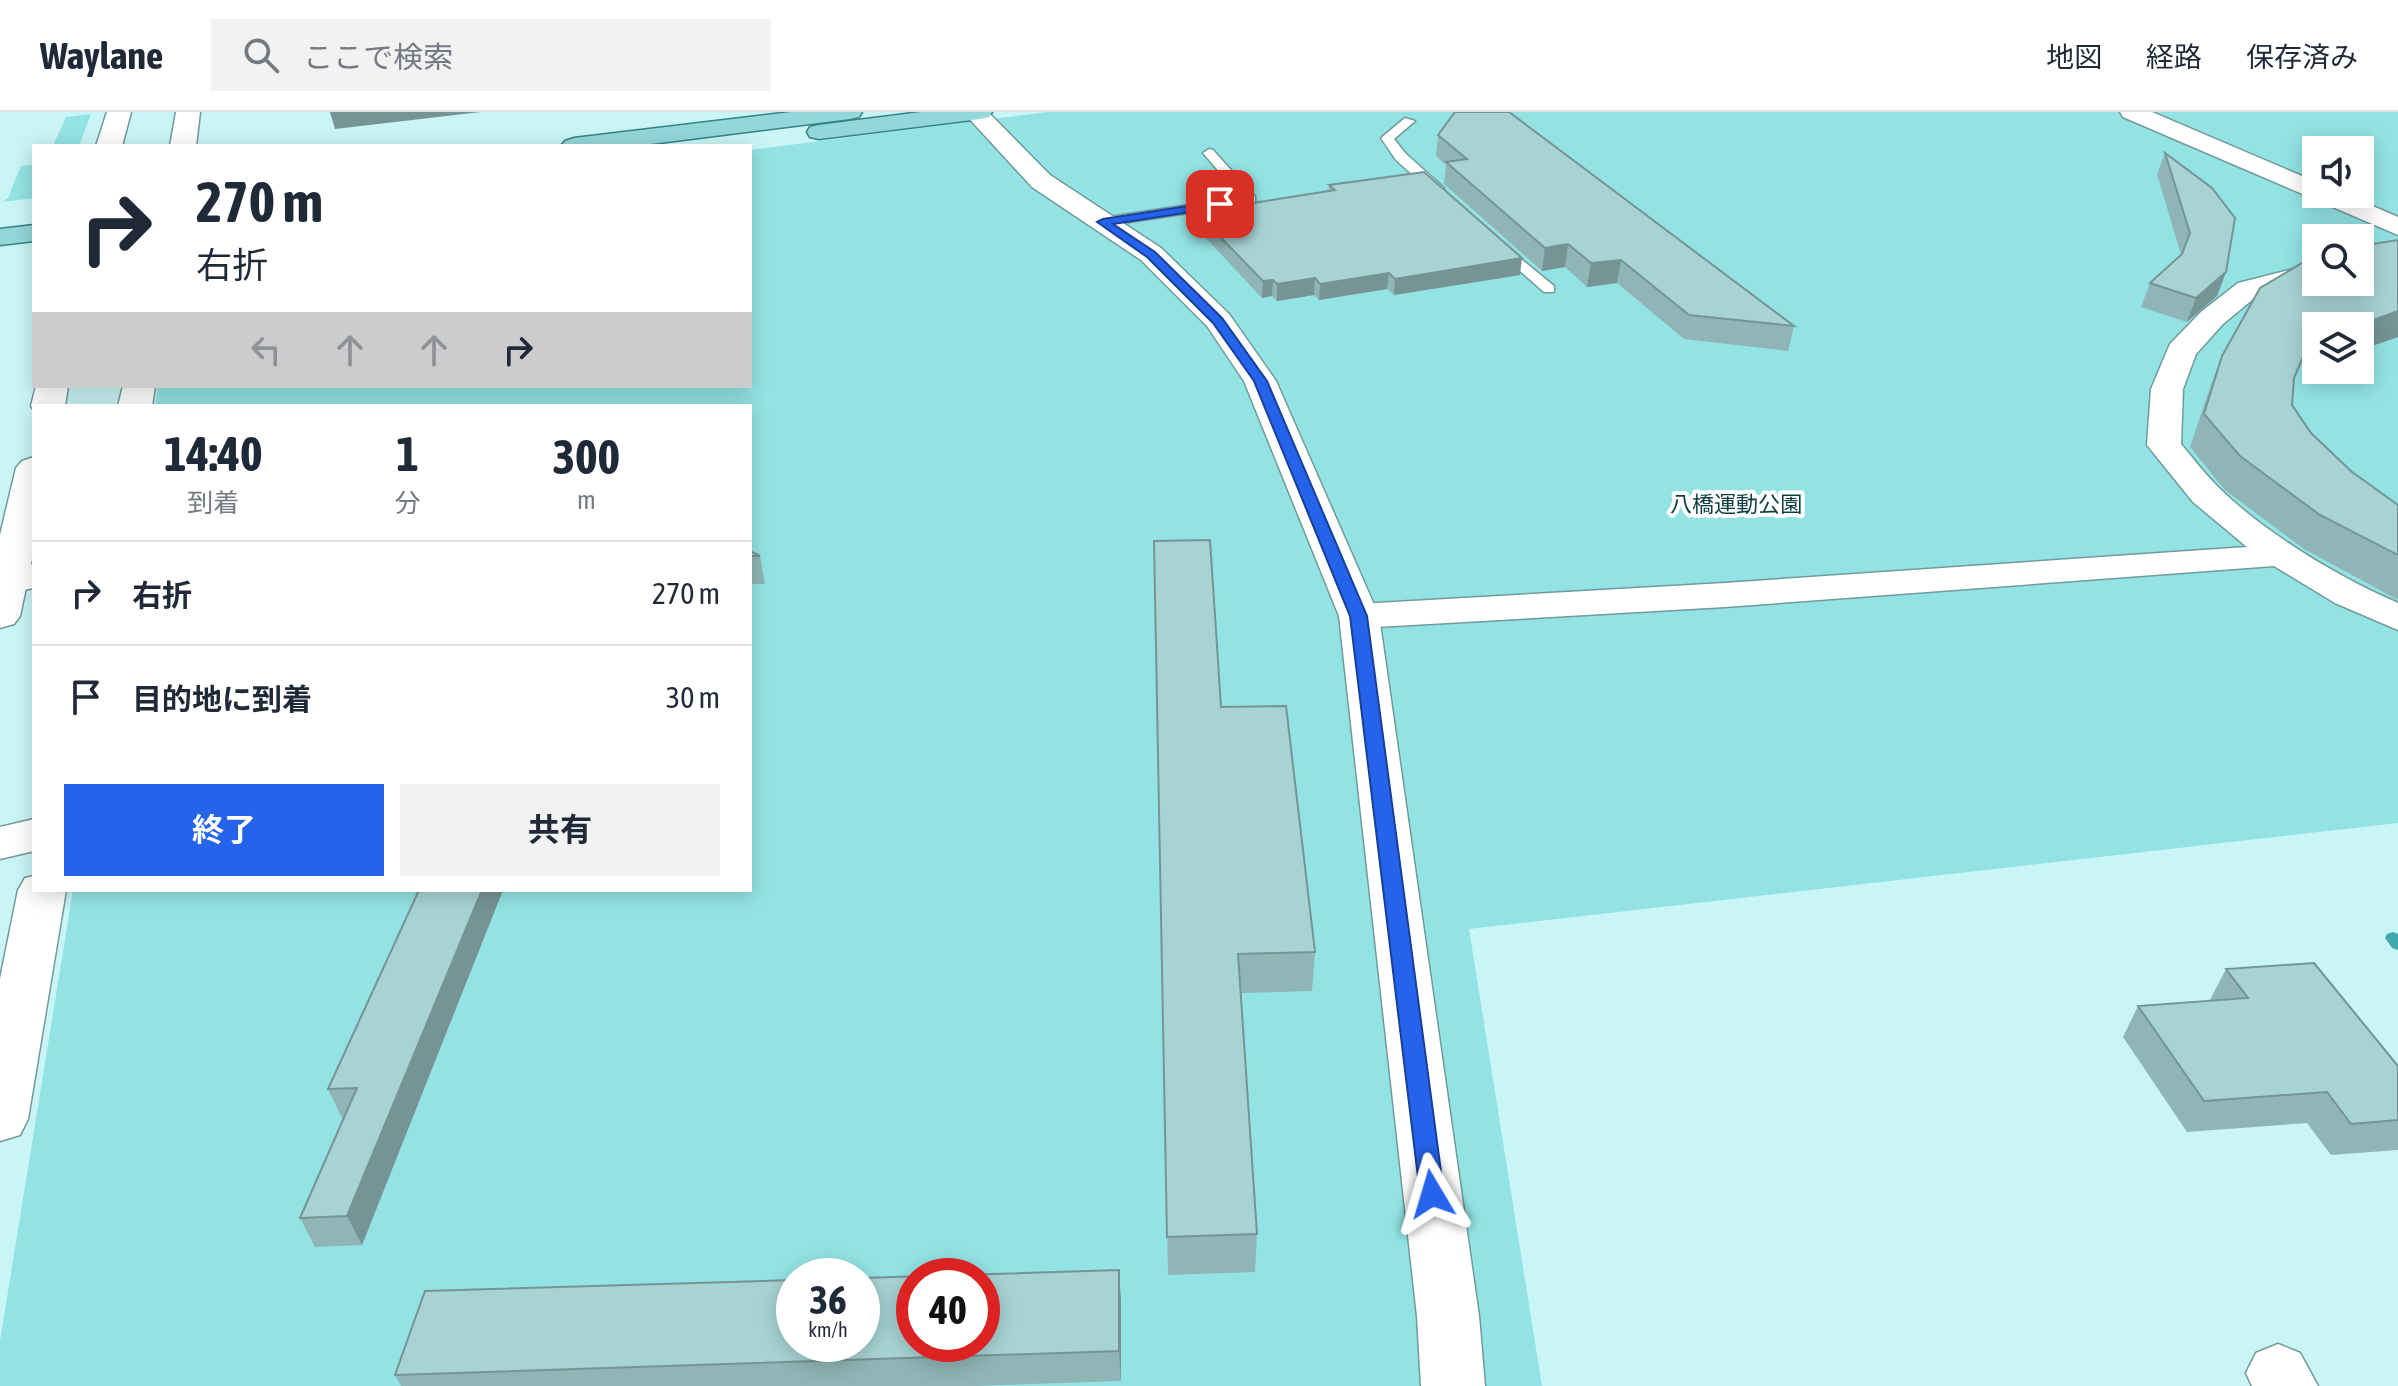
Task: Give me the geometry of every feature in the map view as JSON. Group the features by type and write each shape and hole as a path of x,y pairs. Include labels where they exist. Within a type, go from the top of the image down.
{"main road":[{"path":"590,144 850,112"},
{"path":"726,144 977,112"},
{"path":"0,217 32,213"},
{"path":"0,237 32,233"}],"street":[{"path":"110,144 119,112"},
{"path":"183,144 188,112"},
{"path":"977,112 1041,181 1151,254 1218,320 1260,381 1359,616 1448,1316 1453,1386"},
{"path":"2132,112 2302,186"},
{"path":"2354,208 2398,227"},
{"path":"2302,276 2248,289 2212,318 2181,351 2167,389 2164,445 2211,500 2277,549 2355,599 2398,618"},
{"path":"11,589 32,479"},
{"path":"1359,616 1725,595 2265,557 2277,549"},
{"path":"0,843 32,835"},
{"path":"0,1119 42,892"}],"lane":[{"path":"1409,121 1387,138 1401,157 1446,198"},
{"path":"1103,222 1250,200 1209,153"},
{"path":"1492,239 1549,289"}],"green space":[{"name":"八橋運動公園","path":"1047,112 2398,112 2398,823 1469,929 1542,1386 0,1386 0,1341 73,892 752,892 752,404 155,404 158,388 752,388 752,150"},
{"path":"91,114 80,144 54,144 66,117"},
{"path":"32,165 32,198 2,202 8,198 21,166"}],"building":[{"path":"1455,112 1509,112 1794,326 1689,315 1621,260 1591,263 1568,244 1545,248 1446,162 1467,159 1438,135"},
{"path":"2165,153 2212,188 2235,218 2226,272 2196,298 2150,283 2182,254 2190,233"},
{"path":"1424,172 1522,258 1395,279 1389,273 1320,284 1315,278 1277,284 1273,280 1263,281 1201,217 1214,215 1209,210 1335,190 1329,185"},
{"path":"2398,240 2398,311 2374,320 2374,312 2302,312 2302,359 2294,378 2292,405 2311,433 2352,472 2398,505 2398,555 2320,515 2240,456 2204,414 2222,356 2260,288 2302,263 2302,296 2374,296 2374,244"},
{"path":"1210,540 1221,707 1286,706 1315,952 1238,954 1257,1234 1167,1237 1154,541"},
{"path":"418,892 481,892 347,1216 300,1218 357,1088 328,1089"},
{"path":"2314,963 2398,1066 2398,1120 2351,1124 2327,1092 2204,1101 2138,1006 2248,998 2226,969"},
{"path":"1119,1270 1119,1351 1000,1355 1000,1274"},
{"path":"880,1277 896,1277 896,1358 880,1359"},
{"path":"776,1281 776,1362 787,1362 395,1375 425,1291"}],"waterway":[{"path":"2393,938 2398,944"}],"route":[{"path":"1220,204 1103,222 1151,254 1218,320 1260,381 1359,616 1432,1194"}]}
